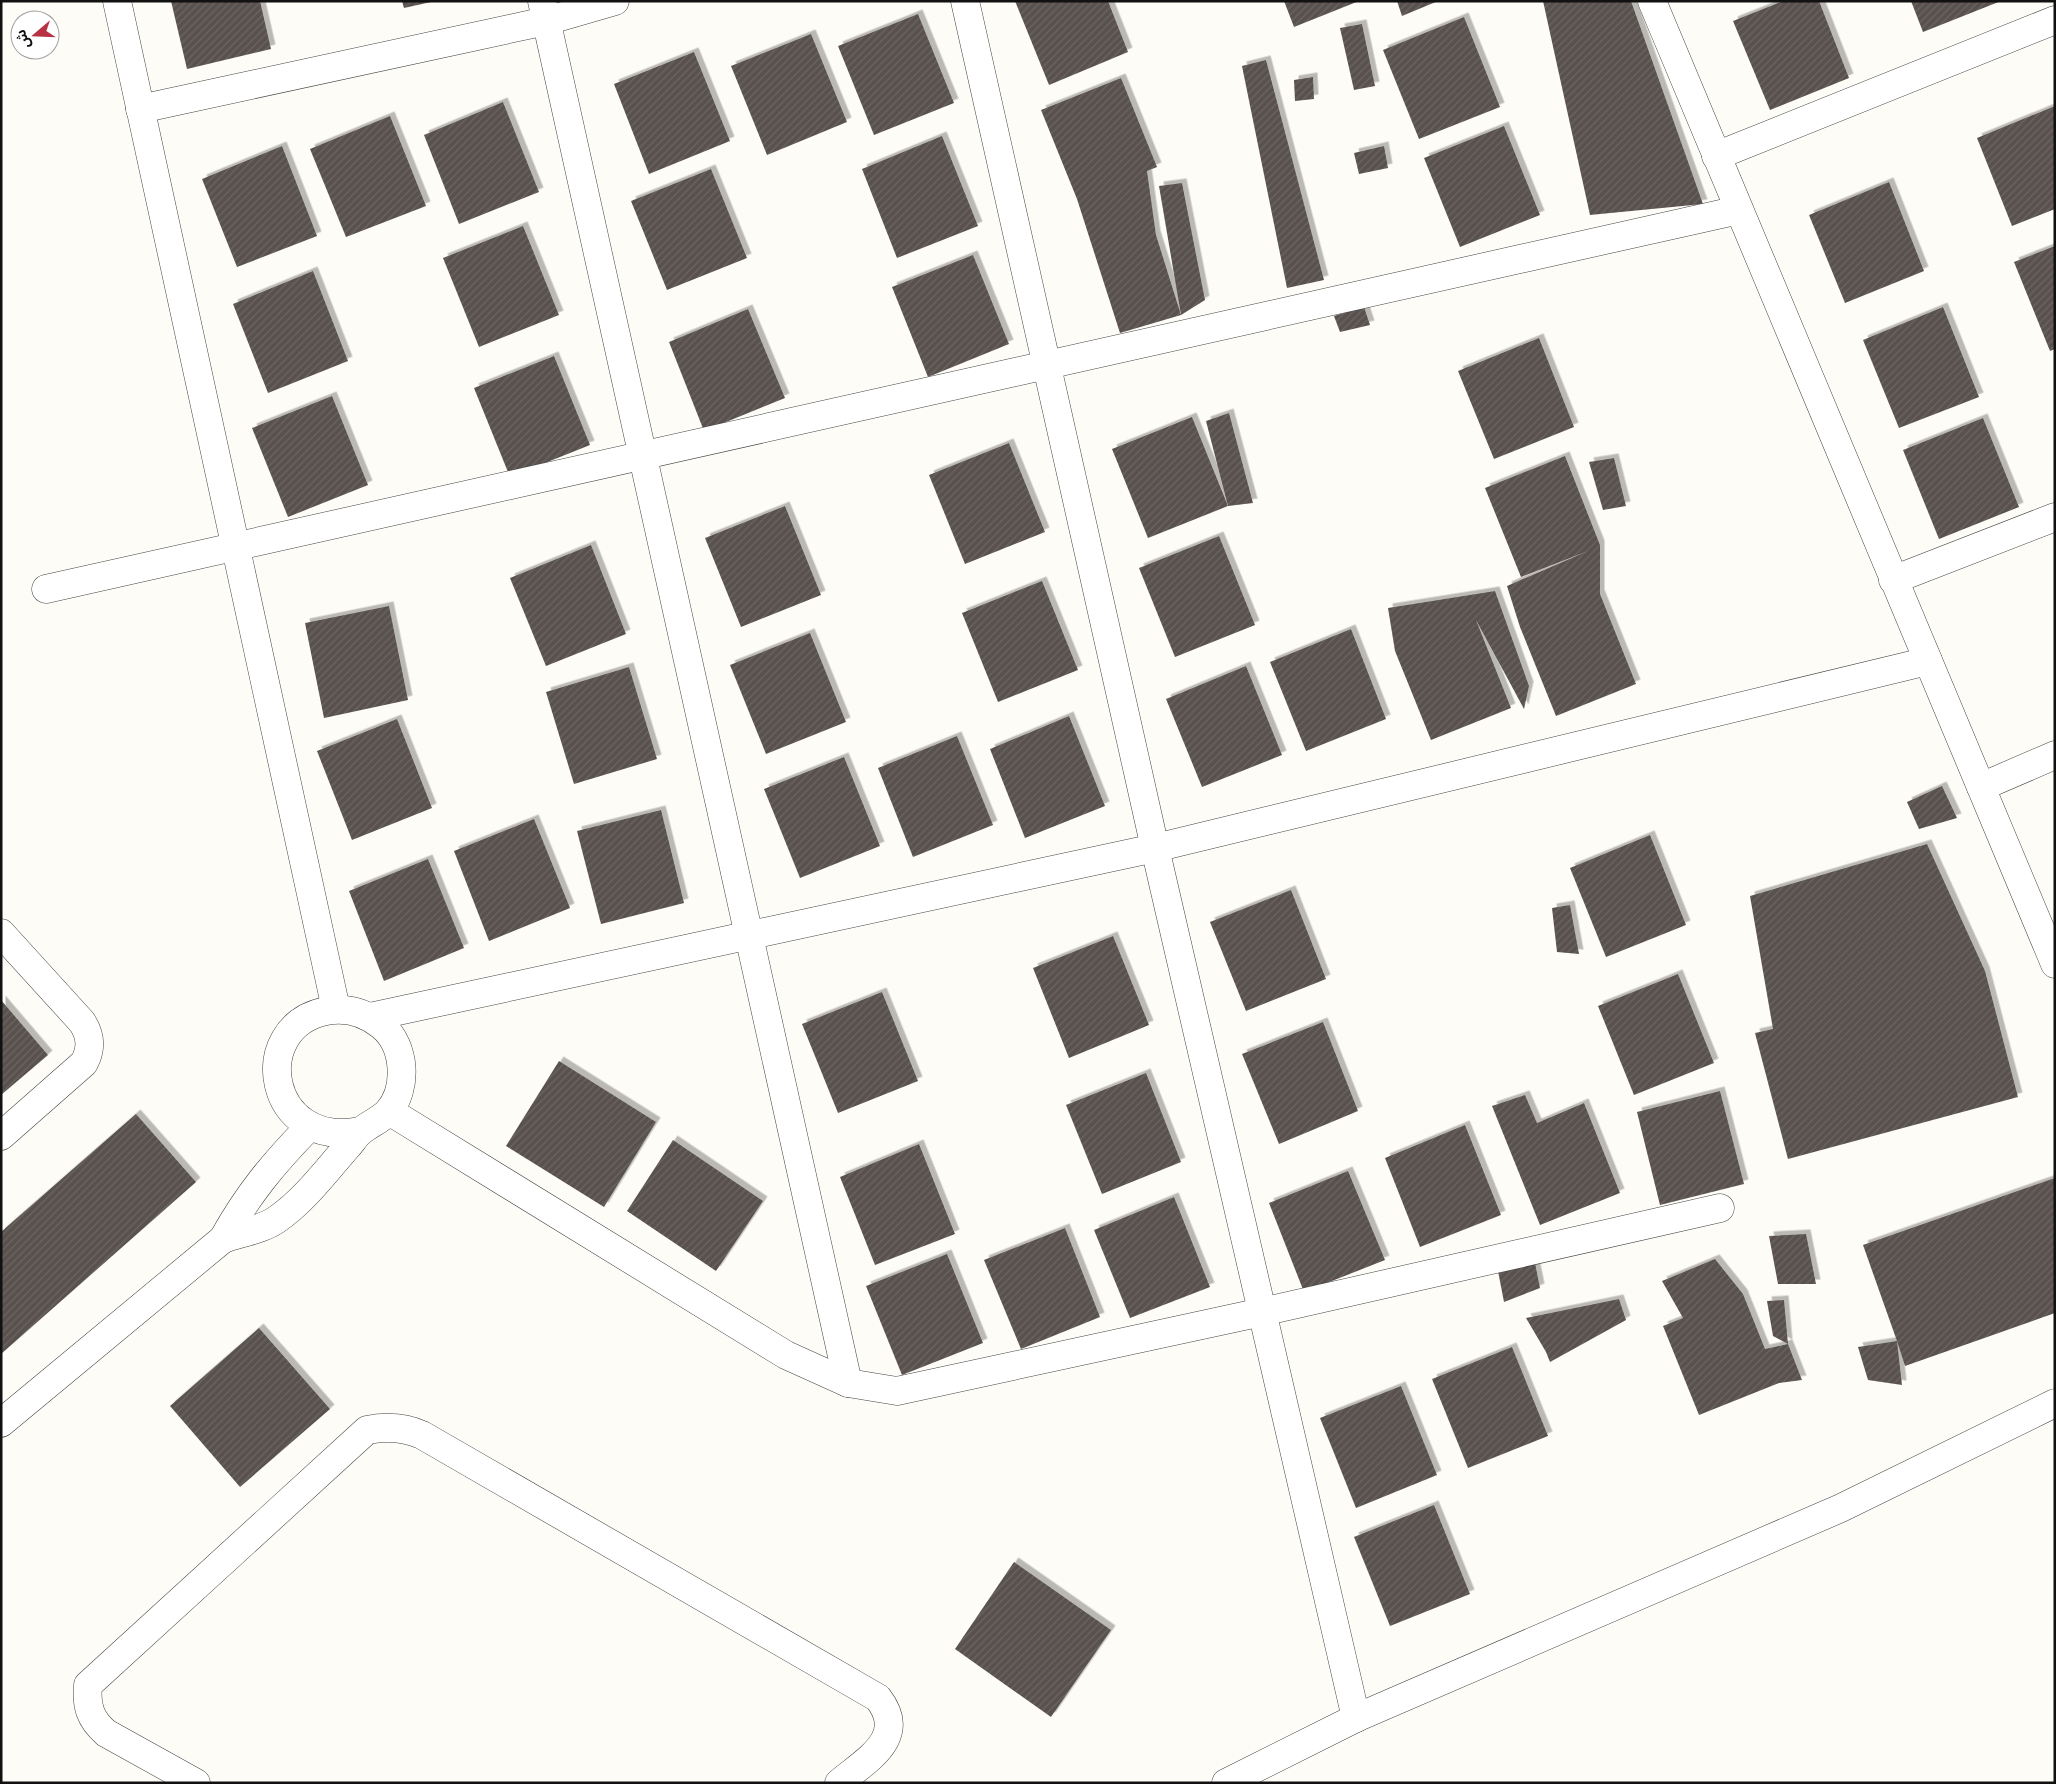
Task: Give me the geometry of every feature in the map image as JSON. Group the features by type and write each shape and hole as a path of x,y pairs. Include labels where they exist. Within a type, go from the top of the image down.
{"street":[{"path":"117,1 336,1009"},
{"path":"140,109 544,11 615,1"},
{"path":"965,1 1156,848 1356,1718"},
{"path":"1652,1 2055,964"},
{"path":"2051,1 2055,9"},
{"path":"544,11 641,456 848,1383"},
{"path":"1716,156 2055,20"},
{"path":"46,589 1739,210"},
{"path":"1894,580 2055,517"},
{"path":"370,1017 1156,848 1928,662"},
{"path":"1981,787 2055,756"},
{"path":"1,933 82,1022 88,1031 90,1042 89,1053 84,1063 1,1136"},
{"path":"336,1009 353,1010 370,1017 384,1028 395,1042 401,1059 402,1077 398,1095 389,1110 376,1123 360,1131 343,1135 325,1133 309,1127 294,1116 284,1101 278,1084 276,1066 280,1049 290,1033 302,1020 318,1012 336,1009"},
{"path":"389,1110 786,1355 848,1383 897,1391 1262,1312 1720,1208"},
{"path":"223,1239 242,1204 262,1177 309,1127"},
{"path":"1,1423 223,1239 275,1221 290,1210 360,1131"},
{"path":"1226,1783 1356,1718 1840,1508 2055,1403"},
{"path":"196,1783 106,1733 95,1724 86,1698 88,1685 367,1430 381,1427 409,1430 422,1435 878,1698 889,1717 887,1737 882,1746 839,1783"}],"building":[{"path":"171,1 260,1 271,49 187,69"},
{"path":"402,1 430,1 431,2 404,8"},
{"path":"1015,1 1108,1 1128,52 1049,85"},
{"path":"1284,1 1359,1 1294,27"},
{"path":"1397,1 1438,1 1402,16"},
{"path":"1543,1 1631,1 1703,204 1590,215"},
{"path":"1783,1 1819,1 1849,78 1770,110 1733,21"},
{"path":"1911,1 2001,1 1923,32"},
{"path":"918,14 954,103 874,135 838,46"},
{"path":"1464,17 1500,107 1419,139 1383,50"},
{"path":"1362,24 1375,86 1354,90 1340,28"},
{"path":"811,34 847,122 767,155 731,66"},
{"path":"694,52 730,141 649,174 614,84"},
{"path":"1266,60 1324,280 1287,288 1242,66"},
{"path":"1313,77 1314,99 1295,101 1294,80"},
{"path":"1121,78 1157,167 1147,171 1156,235 1181,315 1120,333 1077,199 1041,110"},
{"path":"503,102 539,192 459,224 424,135"},
{"path":"2055,106 2055,209 2012,226 1977,138"},
{"path":"390,116 426,206 346,237 310,149"},
{"path":"1504,126 1540,215 1460,247 1424,158"},
{"path":"942,136 978,226 897,258 862,169"},
{"path":"282,146 317,236 237,267 202,179"},
{"path":"1384,146 1388,168 1359,174 1354,153"},
{"path":"711,169 747,258 667,290 631,201"},
{"path":"1889,182 1924,271 1845,303 1809,215"},
{"path":"1182,183 1205,300 1181,315 1159,186"},
{"path":"523,226 559,315 479,347 443,258"},
{"path":"2055,246 2055,349 2050,351 2014,262"},
{"path":"973,255 1009,344 928,377 892,287"},
{"path":"313,271 348,361 268,393 233,304"},
{"path":"1364,307 1370,325 1340,332 1334,316"},
{"path":"1943,307 1979,397 1899,428 1863,340"},
{"path":"748,309 785,398 704,431 669,342"},
{"path":"1539,338 1574,427 1494,459 1458,371"},
{"path":"554,356 590,445 510,477 474,388"},
{"path":"332,396 368,485 288,517 252,428"},
{"path":"1229,413 1253,503 1228,506 1206,421"},
{"path":"1192,417 1228,506 1148,538 1112,449"},
{"path":"1983,418 2019,507 1939,539 1903,450"},
{"path":"1009,443 1045,532 965,564 929,475"},
{"path":"1565,456 1600,545 1600,594 1636,684 1556,716 1520,627 1507,586 1588,551 1521,577 1485,488"},
{"path":"1614,458 1626,506 1603,510 1589,462"},
{"path":"785,506 821,595 741,627 705,538"},
{"path":"1219,536 1255,625 1175,657 1139,568"},
{"path":"591,545 626,634 546,666 510,578"},
{"path":"1042,581 1078,670 998,702 962,613"},
{"path":"1495,591 1529,686 1524,709 1476,620 1511,708 1431,740 1395,651 1388,608"},
{"path":"389,606 408,700 324,718 305,623"},
{"path":"1351,629 1386,719 1306,751 1270,662"},
{"path":"810,633 846,722 766,754 730,665"},
{"path":"1246,666 1282,755 1202,787 1166,699"},
{"path":"629,667 657,759 574,784 546,692"},
{"path":"1069,716 1105,806 1025,838 990,749"},
{"path":"397,719 432,808 352,840 317,751"},
{"path":"957,736 993,825 913,857 878,768"},
{"path":"844,757 880,846 800,878 764,789"},
{"path":"1942,786 1957,818 1919,829 1907,802"},
{"path":"661,810 684,903 601,924 577,831"},
{"path":"534,819 570,908 489,941 454,851"},
{"path":"1650,835 1686,925 1606,957 1570,868"},
{"path":"1927,844 1985,971 2018,1097 1788,1159 1755,1033 1773,1029 1750,896"},
{"path":"428,859 464,948 384,981 349,891"},
{"path":"1291,890 1326,979 1246,1011 1210,922"},
{"path":"1570,905 1579,954 1557,952 1552,908"},
{"path":"1113,936 1149,1025 1069,1058 1033,968"},
{"path":"1678,974 1714,1063 1634,1095 1598,1006"},
{"path":"882,992 918,1081 838,1113 802,1024"},
{"path":"1,1000 48,1055 1,1095"},
{"path":"1323,1022 1358,1111 1279,1144 1242,1054"},
{"path":"559,1061 656,1122 604,1207 506,1146"},
{"path":"1146,1073 1181,1162 1102,1194 1066,1105"},
{"path":"1720,1091 1744,1184 1660,1205 1637,1112"},
{"path":"1525,1095 1537,1123 1584,1103 1620,1193 1540,1225 1492,1106"},
{"path":"136,1114 196,1182 1,1354 1,1232"},
{"path":"1465,1125 1501,1215 1420,1247 1385,1158"},
{"path":"673,1140 763,1201 716,1271 627,1211"},
{"path":"919,1144 955,1234 875,1265 840,1177"},
{"path":"1348,1171 1385,1260 1304,1292 1269,1203"},
{"path":"2055,1178 2055,1313 1905,1366 1863,1245"},
{"path":"1174,1197 1210,1287 1130,1318 1094,1230"},
{"path":"1065,1228 1100,1317 1021,1349 984,1260"},
{"path":"1806,1234 1816,1284 1778,1284 1769,1236"},
{"path":"947,1254 983,1343 902,1375 866,1286"},
{"path":"1715,1259 1743,1294 1765,1349 1788,1344 1802,1380 1779,1383 1699,1415 1663,1326 1683,1318 1662,1281"},
{"path":"1535,1263 1540,1288 1504,1302 1498,1271"},
{"path":"1619,1299 1626,1320 1550,1362 1526,1318"},
{"path":"1784,1300 1788,1344 1773,1336 1767,1301"},
{"path":"259,1328 330,1409 240,1487 170,1406"},
{"path":"1897,1341 1902,1385 1868,1380 1858,1347"},
{"path":"1512,1347 1548,1436 1468,1468 1432,1379"},
{"path":"1401,1386 1437,1475 1356,1508 1320,1418"},
{"path":"1434,1505 1470,1594 1390,1626 1354,1537"},
{"path":"1014,1562 1111,1630 1051,1717 955,1649"}]}
